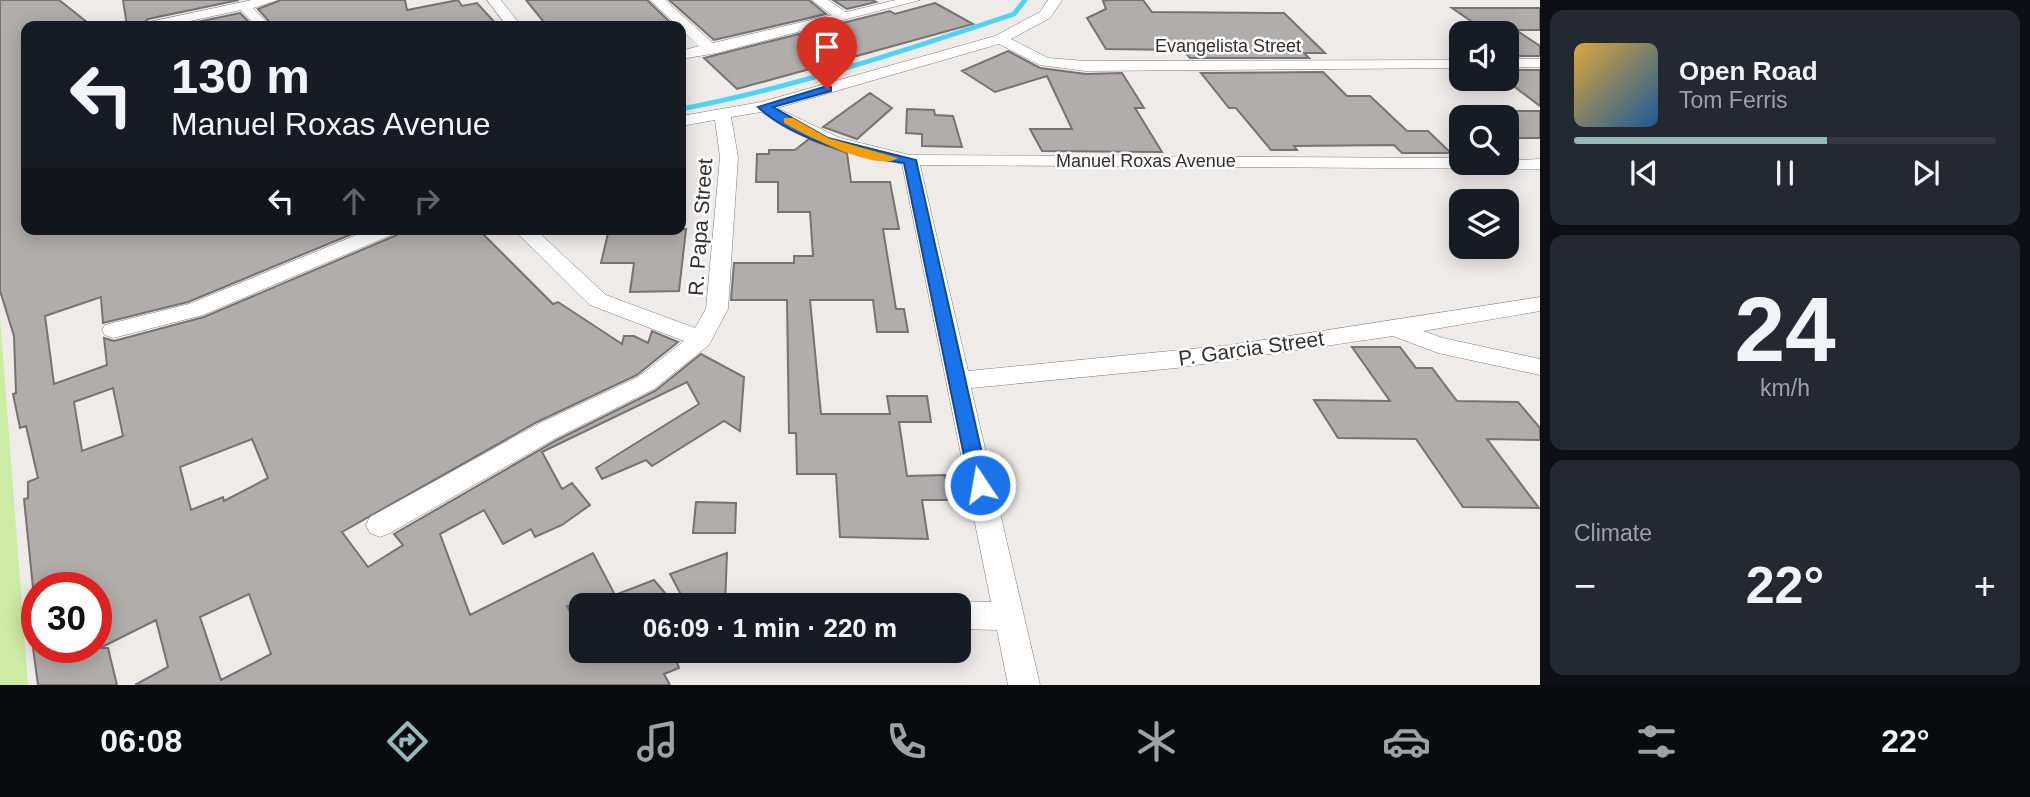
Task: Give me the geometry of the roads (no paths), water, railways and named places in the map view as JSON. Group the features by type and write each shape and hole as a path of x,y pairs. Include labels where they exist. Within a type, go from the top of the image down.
{"street":[{"path":"176,21 246,8 271,0"},
{"path":"494,0 510,21"},
{"path":"657,0 680,21"},
{"path":"819,0 844,18"},
{"path":"686,54 913,0"},
{"path":"686,120 763,107 1000,39 1045,15 1055,0"},
{"path":"246,8 258,21"},
{"path":"686,26 712,50"},
{"name":"Evangelista Street","path":"1000,39 1045,62 1086,66 1449,64"},
{"path":"1519,63 1540,63"},
{"name":"Manuel Roxas Avenue","path":"763,107 824,140 868,154 910,160 1540,164"},
{"name":"R. Papa Street","path":"701,339 717,309 724,236 729,157 722,115"},
{"path":"910,160 1024,685"},
{"path":"113,330 195,310 376,235"},
{"path":"529,235 598,300 701,339"},
{"path":"1395,328 1458,315 1540,304"},
{"name":"P. Garcia Street","path":"957,380 1078,372 1395,328 1438,345 1540,368"},
{"path":"380,526 547,431 646,383 701,339"},
{"path":"971,615 1008,616"}],"waterway":[{"path":"686,108 766,90 890,55 1014,14 1025,0"}]}
